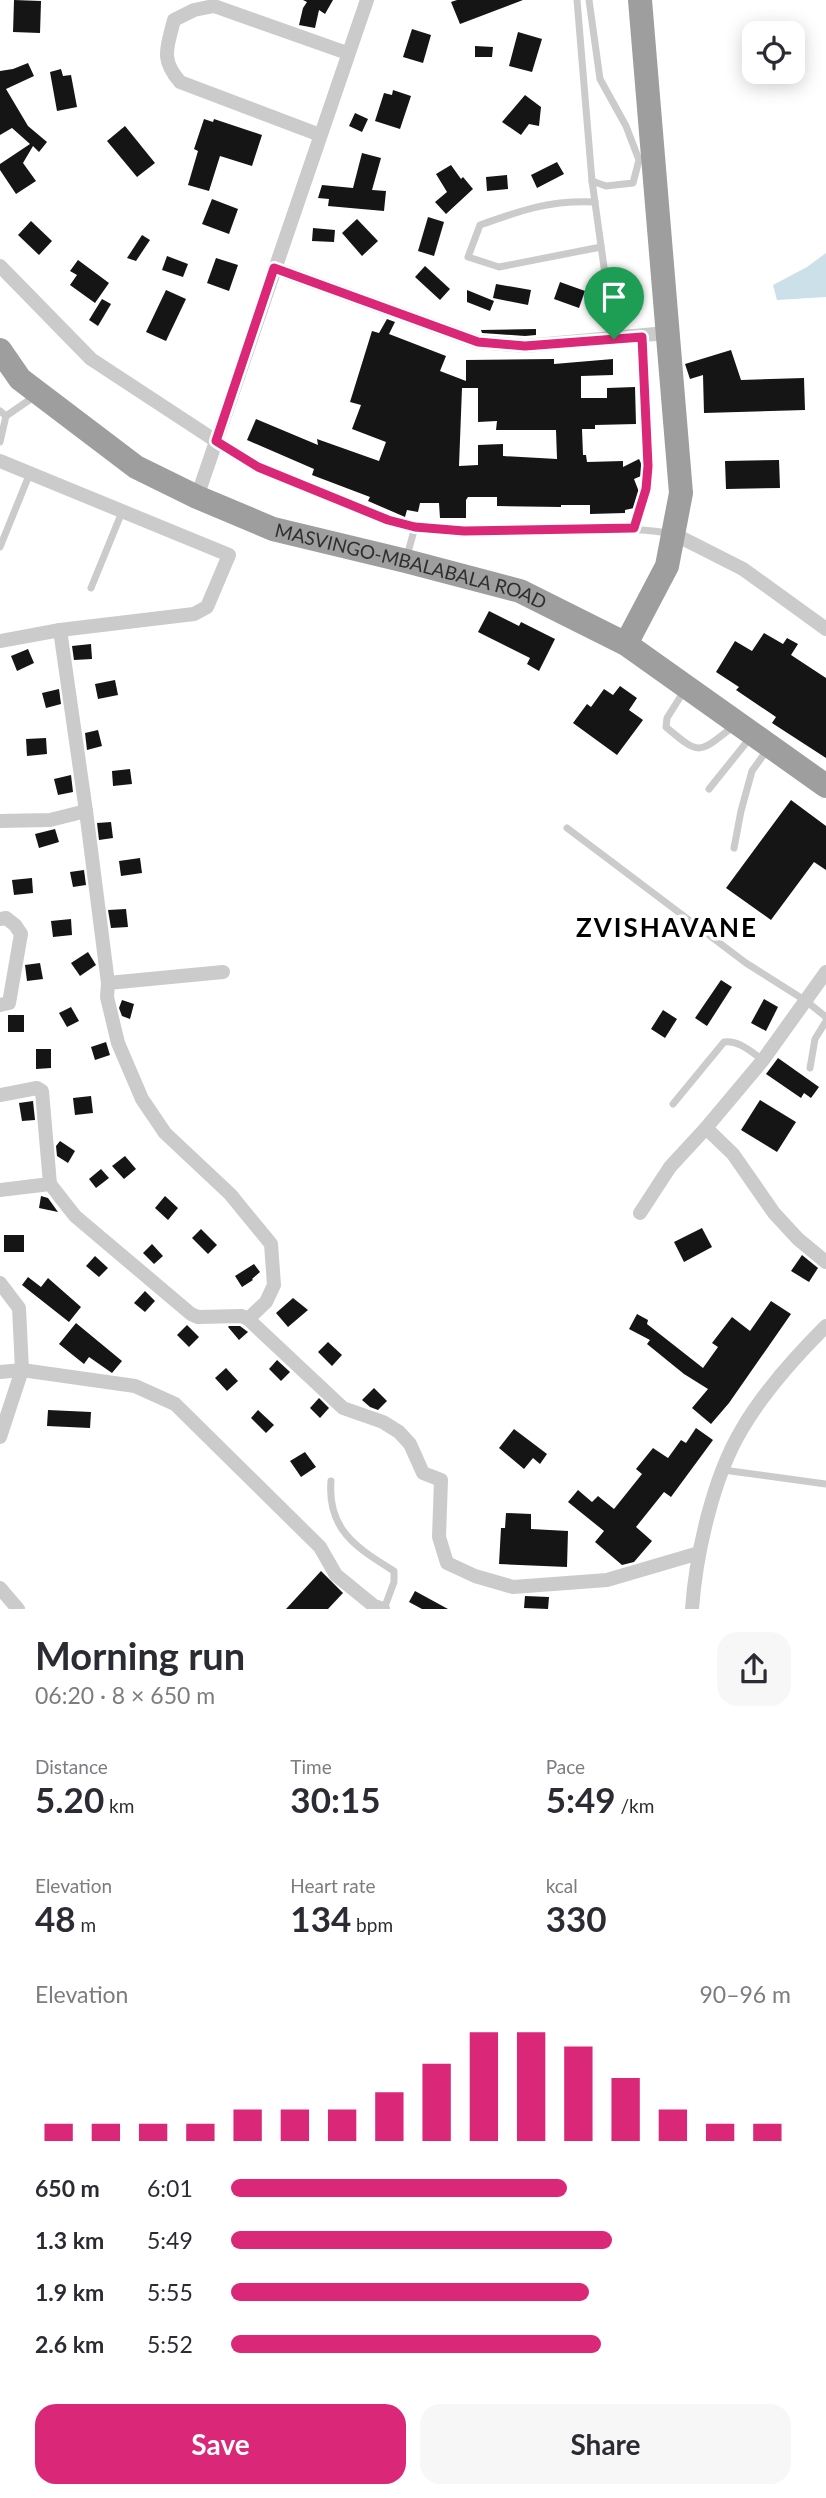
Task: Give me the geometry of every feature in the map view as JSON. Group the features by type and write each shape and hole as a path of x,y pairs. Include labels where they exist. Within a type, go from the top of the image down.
{"highway":[{"path":"626,644 667,566 681,493 654,335 640,0"},
{"name":"MASVINGO-MBALABALA ROAD","path":"0,350 20,379 136,467 197,497 273,529 520,591 626,644 826,786"}],"street":[{"path":"197,497 367,0"},
{"path":"320,135 180,82 169,69 166,52 174,20 194,10 214,6 347,53"},
{"path":"0,266 91,359 216,441"},
{"path":"274,268 478,342 525,346 654,335"},
{"path":"0,461 229,555 207,607 194,614 60,630 0,641"},
{"path":"674,534 743,569 826,629"},
{"path":"60,630 86,811 108,984 107,997 118,1043 142,1099 165,1133 230,1195 271,1244 274,1285 267,1301 248,1319"},
{"path":"0,821 50,820 86,811"},
{"path":"0,919 6,918 21,934 9,1003 0,1005"},
{"path":"108,984 223,972"},
{"path":"640,1213 670,1167 763,1060 826,972"},
{"path":"0,1095 37,1088 42,1091 50,1184 75,1216 191,1314 198,1318 242,1316 248,1319 343,1408 383,1422 410,1444 423,1473 441,1480 439,1537 444,1558 452,1567 513,1587 607,1580 699,1553"},
{"path":"706,1128 733,1154 774,1213 798,1239 826,1262"},
{"path":"0,1190 50,1184"},
{"path":"0,1283 19,1308 22,1370 0,1437"},
{"path":"692,1609 699,1553 722,1470 741,1430 794,1357 826,1326"},
{"path":"0,1372 22,1370 135,1386 175,1404 320,1546 336,1575 374,1606 384,1609"},
{"path":"0,1588 18,1609"}],"lane":[{"path":"578,0 592,181 614,339"},
{"path":"589,0 600,79 626,126 639,160 634,183 606,186 592,181"},
{"path":"595,202 565,201 480,225 468,257 499,267 601,247"},
{"path":"634,528 646,489 654,335"},
{"path":"0,442 3,413 39,393"},
{"path":"216,441 258,467 388,520 415,527 464,531 634,528 674,534"},
{"path":"0,547 30,473"},
{"path":"91,588 123,511"},
{"path":"406,561 415,527"},
{"path":"687,687 667,718 666,727 690,747 705,748 753,735"},
{"path":"709,789 753,735"},
{"path":"734,848 752,771 753,735"},
{"path":"567,828 746,963 806,1001 826,1019 811,1051 810,1068"},
{"path":"673,1104 724,1042 732,1041 763,1060"},
{"path":"722,1470 826,1483"},
{"path":"331,1481 330,1493 340,1529 366,1553 394,1571 394,1582 384,1609"}],"water":[{"path":"826,253 826,297 777,300 773,285 807,267"}],"building":[{"path":"14,0 41,1 40,33 13,32"},
{"path":"303,0 333,0 325,14 319,10 315,28 299,25 307,2"},
{"path":"523,0 460,24 451,2"},
{"path":"412,29 431,35 423,63 403,57"},
{"path":"518,32 542,39 532,72 509,66"},
{"path":"475,46 493,47 492,57 475,57"},
{"path":"28,63 34,76 6,89 28,126 47,142 39,152 33,146 23,163 36,181 16,194 0,170 0,164 30,144 12,128 0,135 0,71"},
{"path":"61,69 63,76 71,75 77,107 57,111 50,72"},
{"path":"393,90 411,96 400,129 375,121 384,93 392,95"},
{"path":"525,95 541,107 539,126 529,124 521,135 502,122"},
{"path":"355,113 368,119 362,132 349,126"},
{"path":"204,119 213,122 214,119 262,135 252,166 220,156 209,191 188,185 198,151 194,149"},
{"path":"125,126 155,163 137,177 107,141"},
{"path":"362,153 381,158 372,190 386,191 384,211 328,206 329,199 318,198 322,185 353,188"},
{"path":"557,162 564,174 537,188 531,175"},
{"path":"451,165 473,189 446,214 435,202 447,192 436,174"},
{"path":"507,175 508,189 487,191 486,177"},
{"path":"212,199 238,209 229,234 202,224"},
{"path":"428,217 444,222 434,256 418,251"},
{"path":"357,219 378,241 362,256 342,233"},
{"path":"31,221 52,241 39,255 18,235"},
{"path":"313,228 335,230 334,242 312,241"},
{"path":"142,235 150,240 136,261 127,258"},
{"path":"167,256 188,264 183,277 162,270"},
{"path":"216,258 238,265 229,291 207,283"},
{"path":"78,260 109,283 95,303 70,285 77,275 70,271"},
{"path":"425,266 450,289 440,300 415,277"},
{"path":"560,282 585,291 579,308 554,299"},
{"path":"496,284 531,290 528,305 493,298"},
{"path":"166,290 186,299 166,341 146,332"},
{"path":"467,290 494,301 490,311 467,302"},
{"path":"102,299 111,304 98,326 89,320"},
{"path":"387,319 395,322 389,334 446,356 440,371 466,381 466,360 554,359 554,364 613,359 613,375 581,376 581,398 607,398 607,388 635,387 636,424 595,425 595,429 582,429 583,455 586,455 587,462 623,461 623,467 639,459 642,465 641,476 634,479 639,492 634,508 625,510 625,513 590,514 590,505 497,506 497,497 468,497 466,518 440,518 439,503 420,503 418,512 407,510 405,517 368,501 370,497 312,475 314,469 247,440 256,419 318,445 317,439 379,461 386,442 352,429 361,405 350,402 372,331 379,333","holes":["462,388 478,388 478,422 497,421 496,430 556,430 557,459 503,456 503,444 478,445 478,465 459,466"]},
{"path":"536,329 536,335 525,336 482,333 481,330"},
{"path":"731,350 741,380 804,378 805,410 704,413 703,375 690,379 685,364"},
{"path":"779,460 780,488 726,489 725,461"},
{"path":"489,611 519,626 521,622 555,639 539,671 527,664 530,658 478,632"},
{"path":"764,633 783,644 787,638 798,644 791,655 826,678 826,758 772,723 776,717 736,690 739,687 716,672 735,641 752,651"},
{"path":"91,644 92,659 74,660 72,646"},
{"path":"28,649 34,663 17,671 11,656"},
{"path":"115,680 118,695 98,699 95,684"},
{"path":"620,686 637,698 629,710 643,720 617,755 573,723 587,704 591,707 604,689 613,695"},
{"path":"59,689 61,704 46,708 42,693"},
{"path":"98,730 102,746 87,750 85,733"},
{"path":"46,738 47,754 27,756 26,739"},
{"path":"130,769 132,784 113,786 112,771"},
{"path":"71,775 73,792 58,795 54,779"},
{"path":"791,800 826,826 826,870 814,862 771,920 726,888"},
{"path":"111,822 113,838 99,840 97,823"},
{"path":"55,829 59,842 39,848 35,834"},
{"path":"140,858 142,873 121,876 119,861"},
{"path":"84,870 86,885 73,887 70,872"},
{"path":"32,878 33,893 14,895 12,880"},
{"path":"126,909 128,927 111,928 108,910"},
{"path":"71,919 72,935 53,937 51,921"},
{"path":"88,952 96,965 80,976 71,963"},
{"path":"40,963 43,979 27,981 25,965"},
{"path":"721,980 732,987 707,1026 695,1018"},
{"path":"764,999 778,1007 766,1031 751,1023"},
{"path":"122,1000 134,1004 130,1019 122,1016 119,1008"},
{"path":"71,1007 79,1021 67,1027 59,1013"},
{"path":"663,1010 677,1019 665,1038 651,1029"},
{"path":"8,1015 24,1015 24,1032 8,1032"},
{"path":"106,1042 110,1055 95,1060 91,1047"},
{"path":"36,1049 51,1049 51,1068 36,1069"},
{"path":"778,1058 819,1087 811,1098 804,1093 801,1098 766,1074"},
{"path":"91,1096 93,1113 75,1115 73,1098"},
{"path":"760,1100 796,1122 777,1152 741,1130"},
{"path":"33,1101 35,1120 22,1121 19,1103"},
{"path":"60,1141 75,1151 68,1163 57,1156 56,1146"},
{"path":"125,1156 136,1169 124,1179 112,1166"},
{"path":"101,1169 109,1178 96,1188 89,1179"},
{"path":"41,1196 48,1198 58,1212 39,1208"},
{"path":"165,1196 178,1208 168,1220 155,1208"},
{"path":"702,1228 712,1247 684,1262 674,1242"},
{"path":"201,1229 217,1245 208,1254 192,1238"},
{"path":"4,1235 24,1235 24,1252 4,1252"},
{"path":"152,1244 163,1256 154,1264 143,1253"},
{"path":"802,1255 818,1268 809,1282 791,1271"},
{"path":"95,1256 108,1268 99,1277 86,1266"},
{"path":"254,1264 260,1272 242,1287 235,1276"},
{"path":"28,1277 41,1287 48,1278 81,1307 69,1322 22,1285"},
{"path":"145,1291 155,1301 145,1312 134,1303"},
{"path":"293,1298 308,1310 288,1327 276,1313"},
{"path":"771,1301 791,1314 729,1403 711,1424 692,1408 708,1389 684,1374 647,1344 650,1340 629,1329 637,1314 648,1320 647,1324 703,1368 718,1347 712,1343 732,1317 750,1331"},
{"path":"76,1323 122,1361 112,1373 89,1357 84,1364 59,1344"},
{"path":"187,1325 199,1337 189,1347 177,1335"},
{"path":"229,1326 240,1326 248,1332 239,1340"},
{"path":"328,1342 342,1355 332,1366 318,1352"},
{"path":"277,1360 290,1372 281,1381 269,1369"},
{"path":"226,1368 238,1381 227,1391 215,1378"},
{"path":"374,1388 387,1401 378,1410 362,1400"},
{"path":"319,1398 329,1408 320,1418 310,1408"},
{"path":"48,1410 91,1412 90,1428 47,1426"},
{"path":"258,1410 274,1425 266,1433 251,1418"},
{"path":"696,1428 713,1440 671,1497 664,1492 636,1527 652,1541 634,1562 622,1565 595,1542 604,1531 568,1502 578,1490 592,1502 598,1496 614,1509 642,1474 636,1469 653,1448 668,1458 681,1440 686,1443"},
{"path":"514,1429 547,1454 540,1464 533,1458 524,1469 499,1448"},
{"path":"305,1452 316,1467 301,1477 290,1461"},
{"path":"506,1513 531,1514 531,1529 568,1531 567,1567 499,1564 501,1528 505,1528"},
{"path":"321,1571 343,1593 328,1609 286,1609"},
{"path":"415,1591 448,1609 422,1609 409,1602"},
{"path":"525,1596 549,1597 548,1609 524,1608"}],"district":[{"name":"ZVISHAVANE","path":"667,928"}],"route":[{"path":"274,268 478,342 525,346 614,339 642,337 648,466 646,489 634,528 464,531 415,527 388,520 258,467 216,441 274,268"}]}
